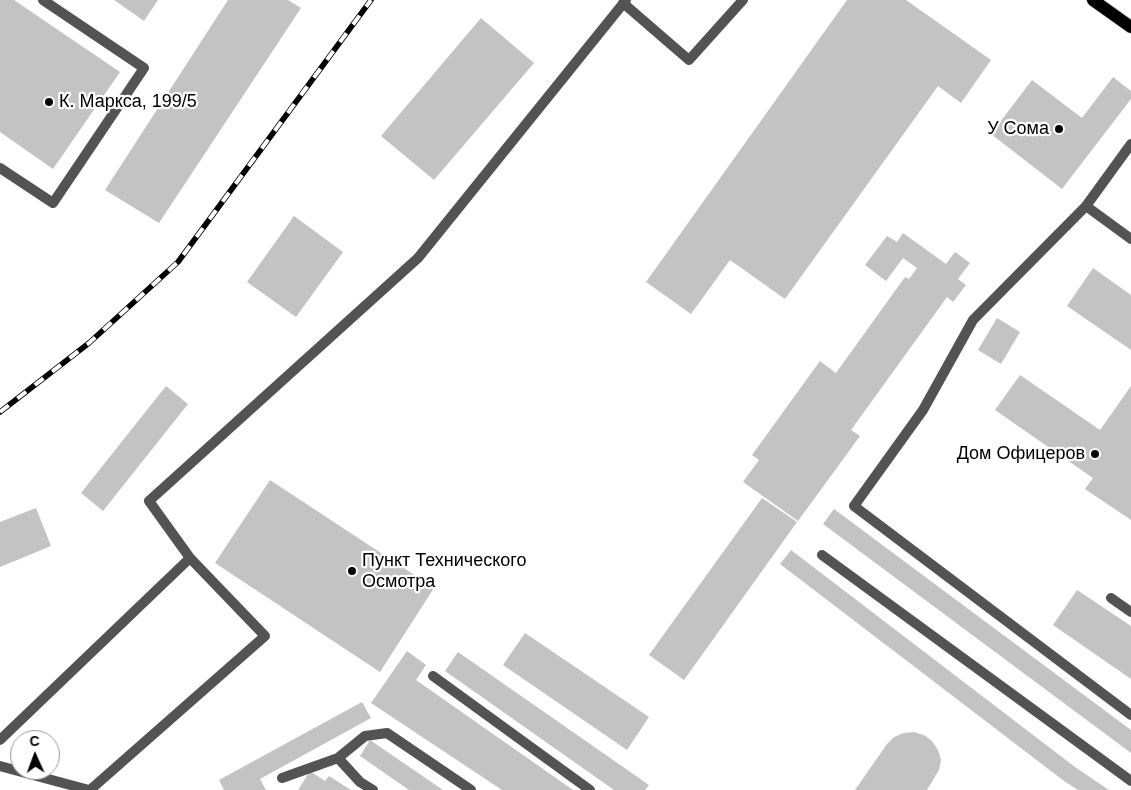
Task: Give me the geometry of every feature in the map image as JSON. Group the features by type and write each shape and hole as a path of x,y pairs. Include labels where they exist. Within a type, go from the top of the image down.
{"main road":[{"path":"1093,0 1130,24"}],"lane":[{"path":"0,168 53,203 144,68 43,0"},
{"path":"0,766 90,790 265,636 190,558 150,501 418,258 625,1 689,60 743,0"},
{"path":"1131,144 1086,206 973,320 922,410 854,506 1131,715"},
{"path":"1086,206 1131,238"},
{"path":"822,555 1131,781"},
{"path":"0,740 190,558"},
{"path":"1111,598 1131,612"},
{"path":"433,676 590,790"},
{"path":"282,778 338,758 366,736 387,733 471,790"},
{"path":"338,758 360,782 373,790"}],"building":[{"name":"К. Маркса, 199/5","path":"0,0 14,0 120,72 53,169 0,132"},
{"path":"114,0 158,0 144,21"},
{"path":"228,0 288,0 301,8 159,223 105,190"},
{"path":"847,0 906,0 991,60 961,103 938,86 785,299 730,260 691,314 646,282"},
{"path":"481,18 534,63 434,180 381,136"},
{"path":"1113,77 1131,91 1131,99 1062,189 991,134 1032,80 1082,118"},
{"path":"294,216 343,252 296,317 247,282"},
{"path":"903,233 946,264 955,252 970,263 958,279 966,285 953,302 947,297 851,430 860,436 798,521 743,482 759,460 752,455 820,361 836,373 905,277 909,279 917,268 903,258 886,281 865,265 887,236 897,242"},
{"path":"1093,268 1131,295 1131,350 1067,306"},
{"path":"997,318 1020,332 1001,364 978,350"},
{"name":"Дом Офицеров","path":"1020,375 1100,430 1131,386 1131,520 1085,489 1093,478 995,410"},
{"path":"166,386 188,404 103,511 81,493"},
{"path":"270,480 434,588 380,672 215,563"},
{"path":"762,498 797,522 684,680 649,655"},
{"path":"36,508 51,546 0,567 0,522"},
{"path":"834,509 1131,730 1131,753 823,524"},
{"path":"791,550 1075,767 1109,790 1078,790 1064,781 780,564"},
{"path":"1077,590 1131,626 1131,679 1053,625"},
{"path":"525,633 649,717 627,750 503,665"},
{"path":"407,651 426,665 416,680 573,790 502,790 371,703"},
{"path":"458,652 649,785 645,790 614,790 445,671"},
{"path":"362,702 371,718 260,779 266,790 224,790 219,780"},
{"path":"914,732 924,735 932,741 938,750 941,760 939,770 927,790 855,790 894,737"},
{"path":"370,740 443,790 409,790 360,756"},
{"path":"310,771 325,781 329,776 351,790 298,790"}],"railway":[{"path":"0,412 89,343 178,262 371,0"}],"place":[{"name":"К. Маркса, 199/5","path":"49,102"},
{"name":"У Сома","path":"1059,129"},
{"name":"Дом Офицеров","path":"1095,454"},
{"name":"Пункт Технического Осмотра","path":"352,571"}]}
